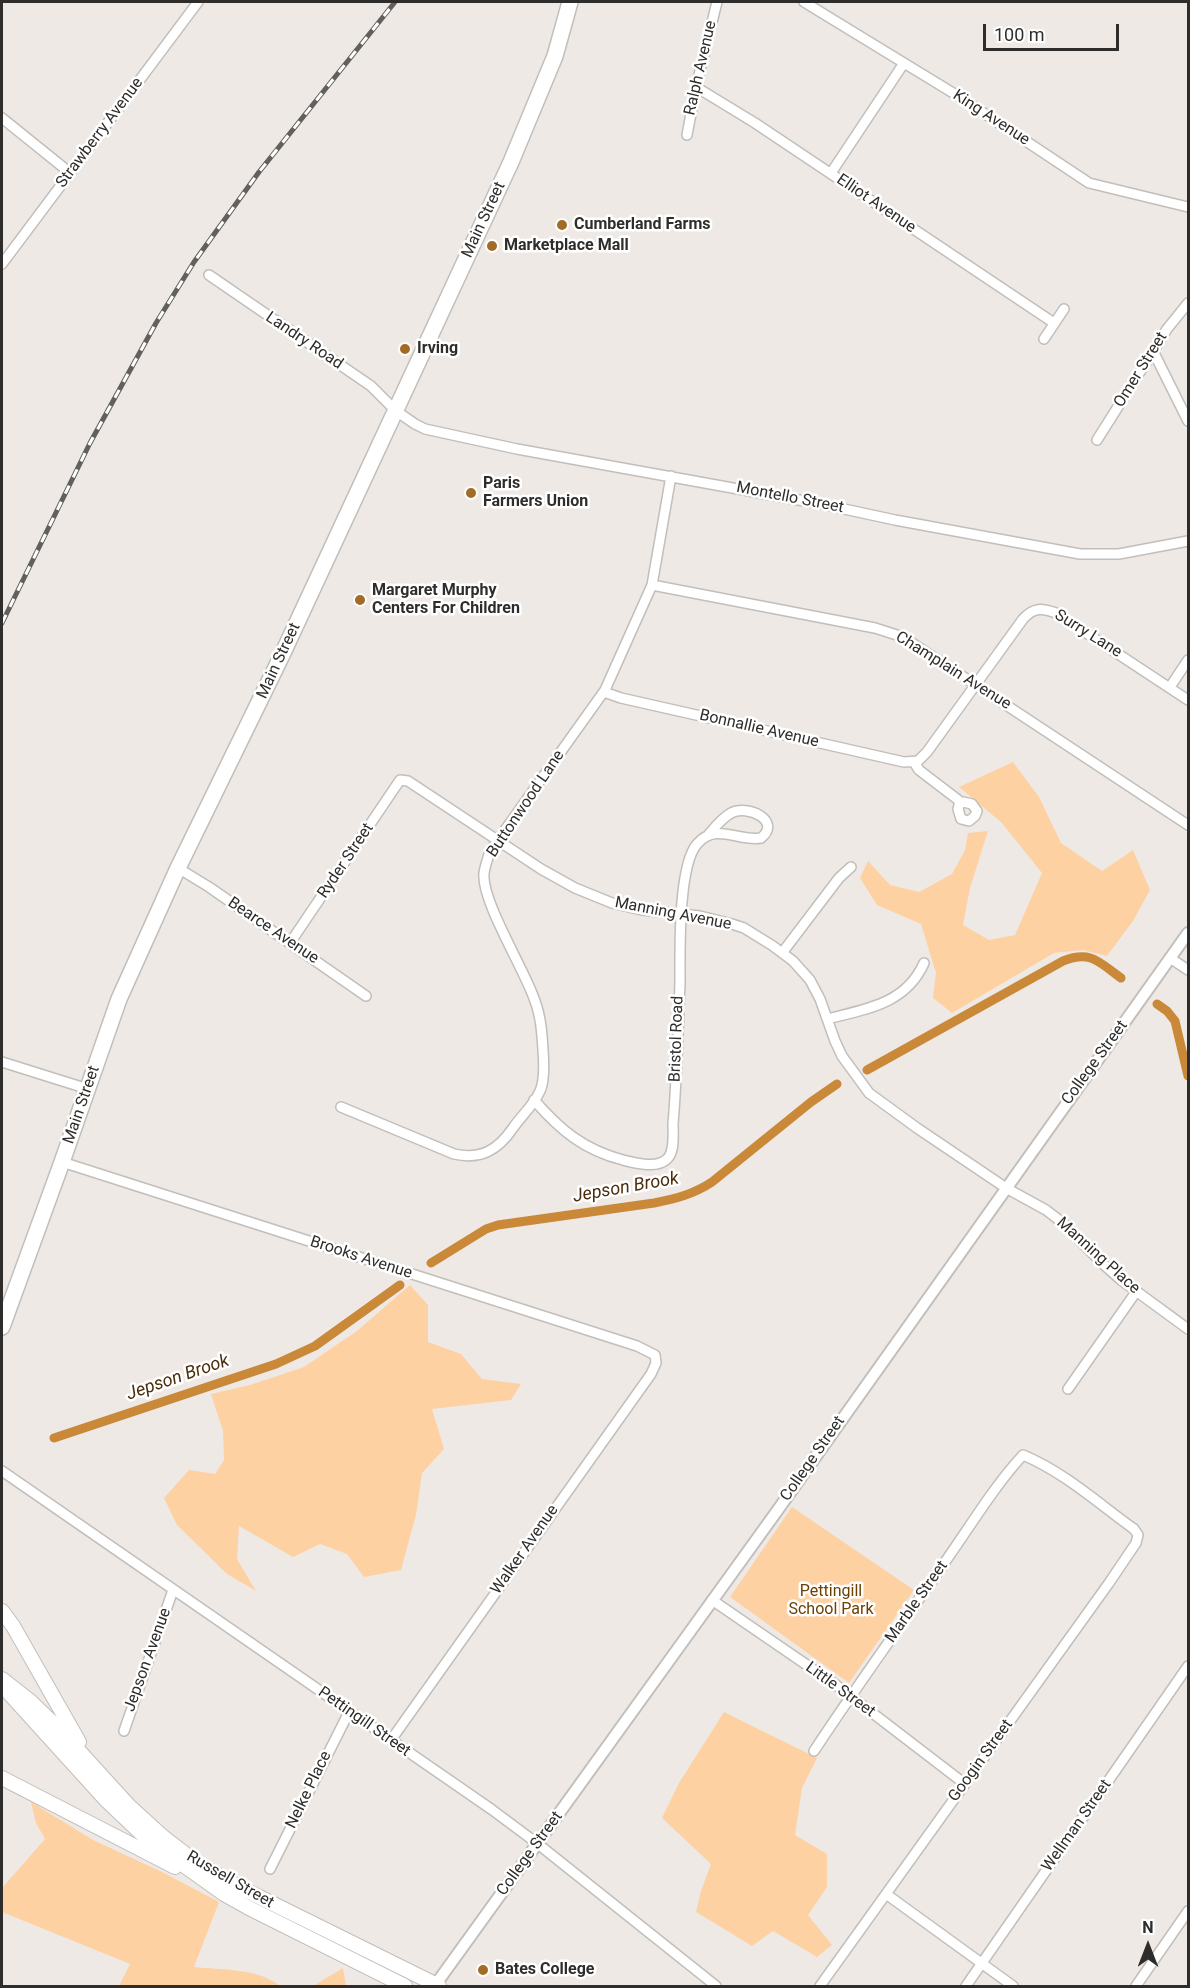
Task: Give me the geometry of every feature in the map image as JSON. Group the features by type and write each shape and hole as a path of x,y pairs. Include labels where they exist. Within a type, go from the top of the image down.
{"highway":[{"name":"Main Street","path":"2,1327 119,999 178,868 278,665 511,162 555,56 570,2"}],"main road":[{"path":"2,1611 13,1626 73,1732 108,1782"},
{"name":"Russell Street","path":"2,1679 52,1722 129,1806 162,1836 217,1876 437,1985"},
{"name":"Russell Street","path":"2,1685 107,1801 147,1839 224,1894 273,1922 405,1986"},
{"path":"2,1778 224,1894"}],"street":[{"name":"Strawberry Avenue","path":"2,264 198,2"},
{"name":"Ralph Avenue","path":"687,135 717,2"},
{"name":"King Avenue","path":"804,2 904,63 1089,183 1188,207"},
{"path":"831,173 904,63"},
{"name":"Elliot Avenue","path":"696,87 709,93 831,173 1054,323"},
{"path":"2,118 69,172"},
{"name":"Landry Road","path":"209,275 371,386 396,411"},
{"name":"Omer Street","path":"1097,440 1167,329 1188,303"},
{"path":"1044,339 1064,309"},
{"path":"1153,351 1188,421"},
{"name":"Montello Street","path":"396,411 415,424 439,432 517,449 1080,554 1119,554 1188,541"},
{"name":"Buttonwood Lane","path":"341,1107 454,1154 480,1155 501,1144 541,1088 544,1056 540,1018 529,984 490,902 484,881 488,859 498,840 604,692 652,585 671,476"},
{"name":"Champlain Avenue","path":"652,585 875,627 911,641 1188,825"},
{"name":"Surry Lane","path":"914,762 920,760 927,752 1023,619 1032,610 1056,613 1188,700"},
{"path":"1170,687 1188,660"},
{"name":"Bonnallie Avenue","path":"604,692 621,698 904,762 914,762"},
{"path":"914,762 919,770 960,802 958,809 961,819 972,820 977,811 975,806 963,802"},
{"name":"Manning Avenue","path":"401,780 408,781 424,791 542,869 593,896 622,906 716,920 744,928 782,953 793,961 810,980 820,999 842,1056 869,1093 1006,1188"},
{"name":"Ryder Street","path":"290,943 401,780"},
{"name":"Bristol Road","path":"534,1100 561,1129 604,1154 648,1164 664,1162 669,1158 674,1113 683,893 690,856 697,844 732,812 759,814 765,819 766,832 761,838 755,839 726,833 709,834"},
{"path":"782,953 839,878 851,867"},
{"name":"Bearce Avenue","path":"178,868 366,996"},
{"name":"College Street","path":"437,1985 1188,933"},
{"path":"1170,958 1188,970"},
{"path":"827,1019 885,1003 913,982 924,963"},
{"path":"2,1062 88,1089"},
{"name":"Brooks Avenue","path":"62,1162 637,1346 652,1352 656,1359"},
{"name":"Manning Place","path":"1006,1188 1046,1210 1063,1223 1103,1264 1136,1292 1188,1329"},
{"path":"1068,1389 1136,1292"},
{"name":"Walker Avenue","path":"391,1740 651,1374 656,1359"},
{"name":"Marble Street","path":"814,1750 989,1499 1023,1455 1058,1474 1134,1529 1138,1535"},
{"name":"Pettingill Street","path":"2,1471 491,1809 716,1986"},
{"name":"Googin Street","path":"820,1986 1109,1584 1136,1544 1138,1535"},
{"name":"Jepson Avenue","path":"124,1731 173,1590"},
{"name":"Little Street","path":"712,1600 850,1696 965,1784"},
{"name":"Wellman Street","path":"966,1986 1188,1666"},
{"name":"Nelke Place","path":"270,1869 349,1712"},
{"path":"886,1894 1012,1986"},
{"path":"1136,1986 1188,1911"}],"green space":[{"path":"1013,762 1039,797 1061,843 1102,871 1133,850 1150,890 1133,921 1107,956 1083,950 1054,953 952,1013 933,998 936,973 921,924 877,905 860,878 868,861 890,885 919,892 952,874 965,850 968,833 988,831 970,888 963,925 989,940 1015,935 1042,873 1001,822 959,787"},
{"path":"410,1285 428,1305 428,1342 461,1354 482,1379 521,1384 511,1400 432,1409 444,1449 422,1473 416,1515 401,1570 364,1577 347,1554 320,1544 293,1557 239,1526 237,1559 256,1591 227,1574 177,1525 164,1498 189,1470 215,1474 224,1460 223,1431 211,1394 250,1385 304,1367 357,1331"},
{"name":"Pettingill School Park","path":"792,1507 914,1590 849,1683 730,1597"},
{"path":"724,1712 817,1758 802,1788 795,1835 827,1854 827,1887 808,1915 832,1945 817,1957 773,1931 752,1946 696,1912 711,1864 662,1818 679,1783"},
{"path":"31,1802 93,1840 219,1902 194,1967 250,1973 271,1980 280,1986 119,1986 130,1964 2,1912 2,1888 45,1839 36,1823"},
{"path":"343,1968 346,1986 313,1986"}],"waterway":[{"name":"Jepson Brook","path":"867,1070 1063,961 1088,957 1121,978"},
{"name":"Jepson Brook","path":"1157,1004 1175,1021 1188,1076"},
{"name":"Jepson Brook","path":"431,1263 486,1229 498,1225 654,1203 698,1190 712,1182 811,1102 837,1084"},
{"name":"Jepson Brook","path":"54,1438 276,1364 315,1346 400,1285"}],"railway":[{"path":"2,623 90,443 156,323 194,262 259,172 395,2"}],"place":[{"name":"Cumberland Farms","path":"562,225"},
{"name":"Marketplace Mall","path":"492,246"},
{"name":"Irving","path":"405,349"},
{"name":"Paris Farmers Union","path":"471,493"},
{"name":"Margaret Murphy Centers For Children","path":"360,600"},
{"name":"Bates College","path":"483,1970"}]}
